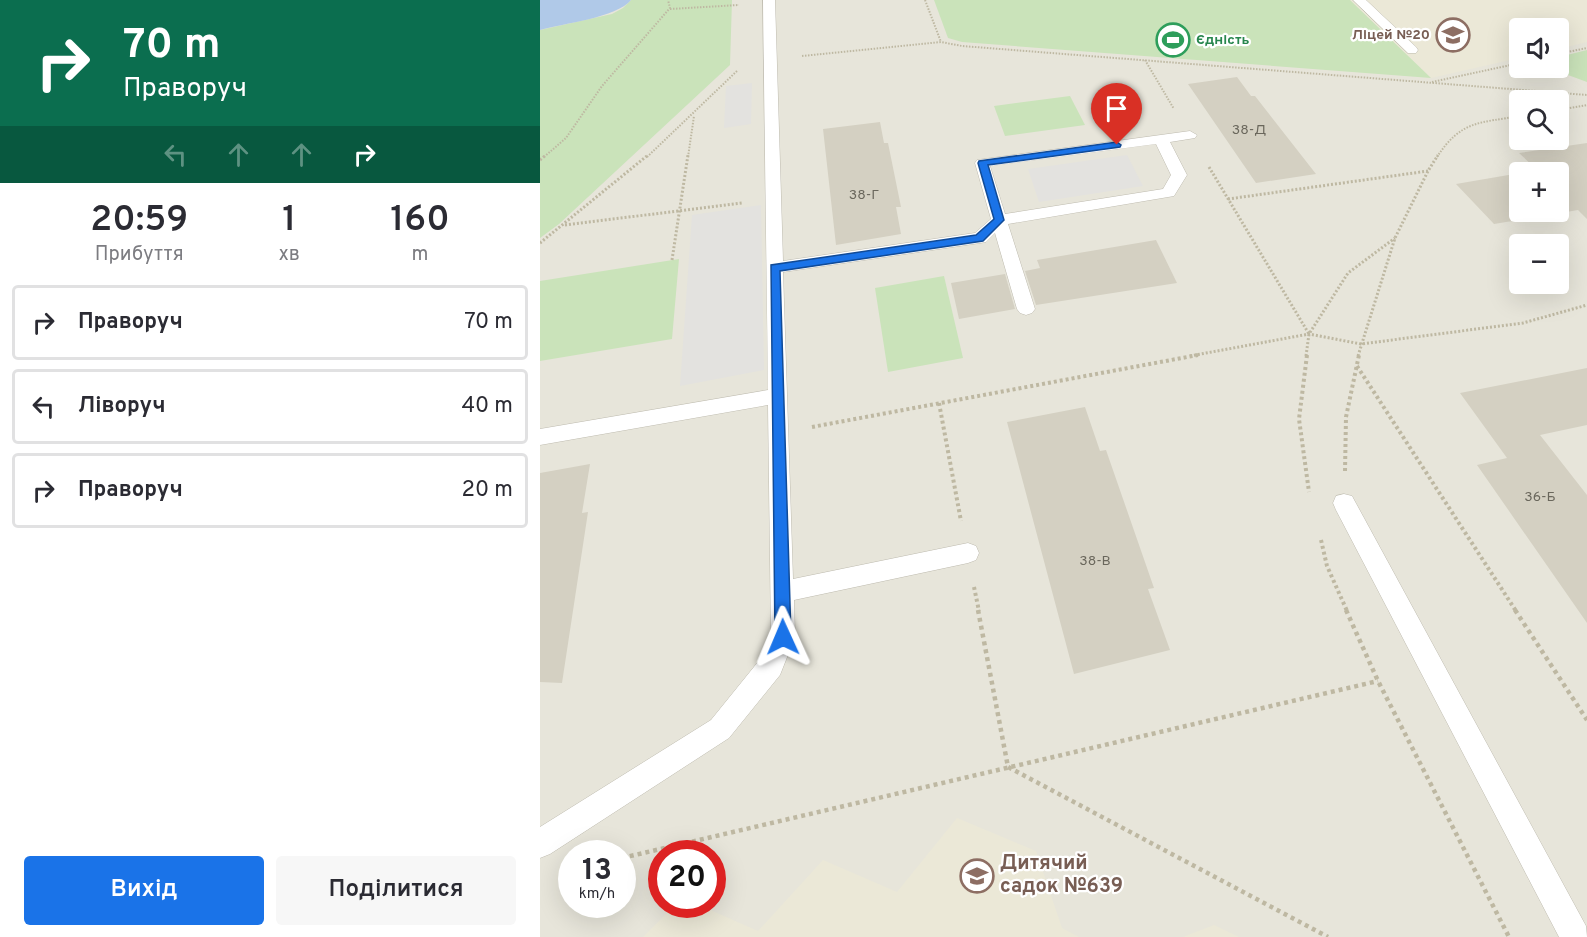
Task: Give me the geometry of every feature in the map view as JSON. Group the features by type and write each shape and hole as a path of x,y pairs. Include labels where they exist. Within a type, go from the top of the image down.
{"lane":[{"path":"540,844 720,729 771,666 783,637 769,0"},
{"path":"1359,0 1412,50"},
{"path":"1026,309 982,163 1190,135"},
{"path":"775,268 980,238 999,220 1168,193 1179,175 1161,139"},
{"path":"540,437 777,396"},
{"path":"1344,503 1575,937"},
{"path":"782,592 968,553"}],"path":[{"path":"540,160 566,138 602,86 670,8 668,0"},
{"path":"925,0 941,42"},
{"path":"670,9 743,5"},
{"path":"770,60 941,42 962,46 1587,95"},
{"path":"1569,52 1587,48"},
{"path":"1145,60 1309,333"},
{"path":"540,243 694,114 744,64"},
{"path":"1428,83 1509,65"},
{"path":"1569,108 1587,105"},
{"path":"672,260 694,114"},
{"path":"1344,503 1346,417 1361,344 1395,238 1428,171 1447,142 1458,131 1479,123 1509,118"},
{"path":"1228,199 1428,171"},
{"path":"564,225 773,199"},
{"path":"1312,503 1299,419 1309,333 1348,273 1395,238"},
{"path":"778,434 1309,333 1361,344 1523,323 1587,305"},
{"path":"1357,366 1587,720"},
{"path":"939,403 1008,767"},
{"path":"1319,534 1327,566 1378,681 1509,937"},
{"path":"636,855 1378,681"},
{"path":"1008,767 1328,937"}],"shaded area":[{"path":"540,0 1587,0 1587,937 540,937"},
{"name":"Ліцей №20","path":"1350,0 1587,0 1587,42 1569,46 1569,18 1509,18 1509,60 1431,78"},
{"path":"752,83 751,124 724,128 726,86"},
{"path":"1127,155 1143,186 1039,202 1028,169"},
{"path":"761,205 764,370 680,386 692,215"},
{"name":"Дитячий садок №639","path":"957,818 1036,851 1062,928 1079,937 643,937 662,918 726,917 758,931 823,860 897,892"},
{"path":"1214,925 1239,937 1183,937"}],"green space":[{"path":"631,0 732,0 730,65 559,224 540,238 540,30 612,14"},
{"name":"Єдність","path":"934,0 1350,0 1431,78 962,42 948,38"},
{"path":"1587,50 1587,82 1569,75 1569,54"},
{"path":"1070,96 1085,125 1005,136 994,106"},
{"path":"679,259 672,339 540,361 540,281"},
{"path":"944,276 963,358 888,372 875,288"}],"water":[{"path":"540,0 631,0 624,6 602,16 540,30"}],"building":[{"path":"1237,77 1251,96 1255,96 1316,174 1256,183 1188,84"},
{"path":"880,122 884,143 888,143 901,207 896,207 901,234 836,245 823,129"},
{"path":"1587,143 1587,219 1578,210 1569,212 1569,162 1529,162 1519,153 1569,150 1569,146"},
{"path":"1509,175 1509,222 1494,224 1456,184"},
{"path":"1156,240 1177,283 1036,305 1025,271 1040,268 1037,260"},
{"path":"1005,274 1015,309 959,319 951,283"},
{"path":"1587,368 1587,425 1540,435 1587,495 1587,623 1477,465 1507,458 1460,393"},
{"path":"1085,407 1100,451 1106,450 1154,588 1148,589 1170,650 1074,674 1007,422"},
{"path":"590,464 582,513 588,512 562,683 540,682 540,473"}],"place":[{"name":"Ліцей №20","path":"1453,35"},
{"name":"Єдність","path":"1173,40"},
{"name":"Дитячий садок №639","path":"977,876"}],"route":[{"path":"783,637 775,268 980,238 999,220 982,163 1117,145"}]}
